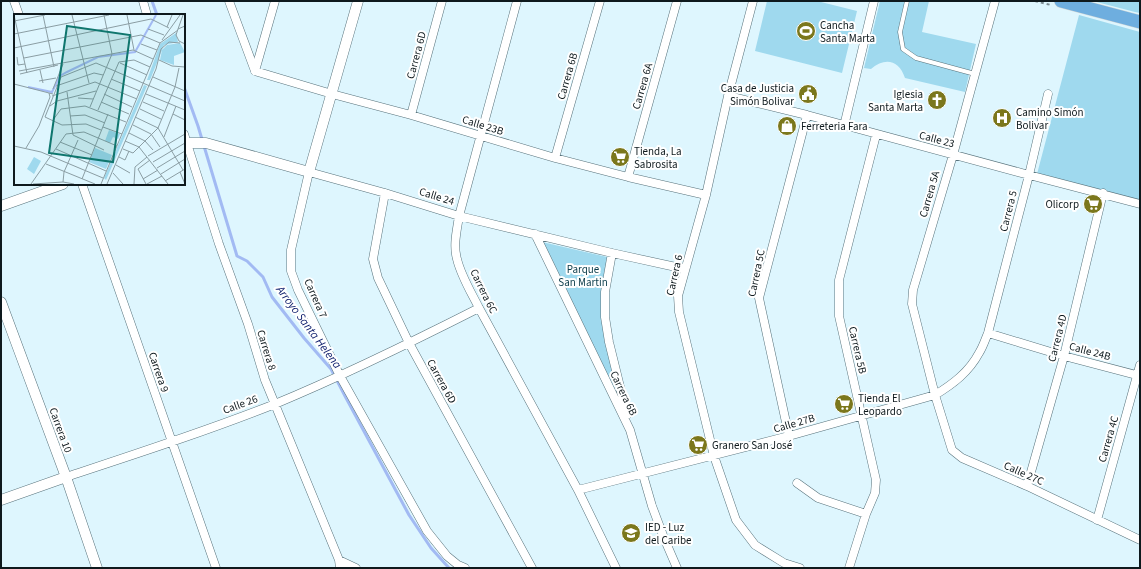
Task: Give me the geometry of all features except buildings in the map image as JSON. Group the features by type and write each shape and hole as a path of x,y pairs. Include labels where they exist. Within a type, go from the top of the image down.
{"highway":[{"path":"1061,1 1140,22"}],"street":[{"path":"14,1 19,14"},
{"path":"143,1 147,14"},
{"path":"229,1 255,71"},
{"path":"255,71 275,1"},
{"name":"Carrera 7","path":"358,1 309,172 291,250 291,271 298,290 340,376 427,530 446,556 458,565 465,568"},
{"name":"Carrera 6D","path":"411,115 442,1"},
{"name":"Carrera 6C","path":"517,1 459,216 455,239 457,259 466,284 578,490 616,568"},
{"name":"Carrera 6B","path":"555,158 600,1"},
{"name":"Carrera 6A","path":"628,177 677,1"},
{"name":"Carrera 6","path":"753,1 728,96 706,195 678,296 679,312 714,456 736,520 755,545 784,563 800,568"},
{"path":"844,126 874,1"},
{"name":"Carrera 5A","path":"936,395 912,304 913,290 953,155 995,1"},
{"name":"Calle 23B","path":"255,71 555,158 706,195"},
{"name":"Carrera 5","path":"988,333 1029,175 1048,94"},
{"name":"Calle 23","path":"728,96 1140,204"},
{"name":"Carrera 5C","path":"789,436 759,298 807,116"},
{"name":"Carrera 5B","path":"849,568 866,514 875,492 876,480 840,316 839,280 876,135"},
{"name":"Calle 24","path":"185,140 206,143 385,193 459,216 685,270"},
{"name":"Carrera 8","path":"185,140 219,244 248,324 265,380 340,564"},
{"path":"1,206 60,185"},
{"name":"Carrera 9","path":"82,185 216,568"},
{"name":"Carrera 6D","path":"385,193 373,258 378,278 409,343 532,568"},
{"name":"Carrera 4D","path":"1027,486 1064,356 1102,193"},
{"name":"Carrera 6B","path":"535,234 630,430 654,512 677,568"},
{"path":"612,253 606,289 605,317 609,341 630,430"},
{"name":"Carrera 10","path":"1,302 66,477 97,568"},
{"name":"Calle 26","path":"1,500 275,404 340,376 479,308"},
{"name":"Calle 27B","path":"578,490 714,456 936,395 954,384 968,370 979,354 988,333"},
{"name":"Calle 24B","path":"988,333 1064,356 1139,376"},
{"name":"Carrera 4C","path":"1097,520 1139,376 1140,365"},
{"name":"Calle 27C","path":"936,395 952,450 962,458 1027,486 1140,540"},
{"path":"796,483 818,498 866,514"},
{"path":"340,564 356,568"}],"lane":[{"path":"907,1 900,32 904,49 916,58 975,74"}],"path":[{"path":"556,278 606,289"}],"green space":[{"name":"Cancha Santa Marta","path":"767,1 817,1 857,11 842,73 755,51"},
{"path":"880,1 929,1 922,32 976,44 965,92 905,78 899,67 891,62 881,63 871,69 864,68"},
{"path":"1093,1 1140,1 1140,13 1135,12"},
{"path":"1079,15 1140,32 1140,201 1037,174"},
{"name":"Parque San Martin","path":"542,242 607,257 603,299 617,387 613,389"}],"waterway":[{"name":"Arroyo Santa Helena","path":"152,1 157,14"},
{"name":"Arroyo Santa Helena","path":"185,90 198,126 237,256 247,261 263,277 272,297 304,338 331,369 409,515 431,548 449,568"}],"place":[{"name":"Cancha Santa Marta","path":"806,31"},
{"name":"Casa de Justicia Simón Bolivar","path":"808,94"},
{"name":"Iglesia Santa Marta","path":"937,100"},
{"name":"Camino Simón Bolivar","path":"1002,118"},
{"name":"Ferreteria Fara","path":"787,126"},
{"name":"Tienda, La Sabrosita","path":"620,157"},
{"name":"Olicorp","path":"1093,204"},
{"name":"Tienda El Leopardo","path":"844,404"},
{"name":"Granero San José","path":"698,445"},
{"name":"IED - Luz del Caribe","path":"631,533"}]}
